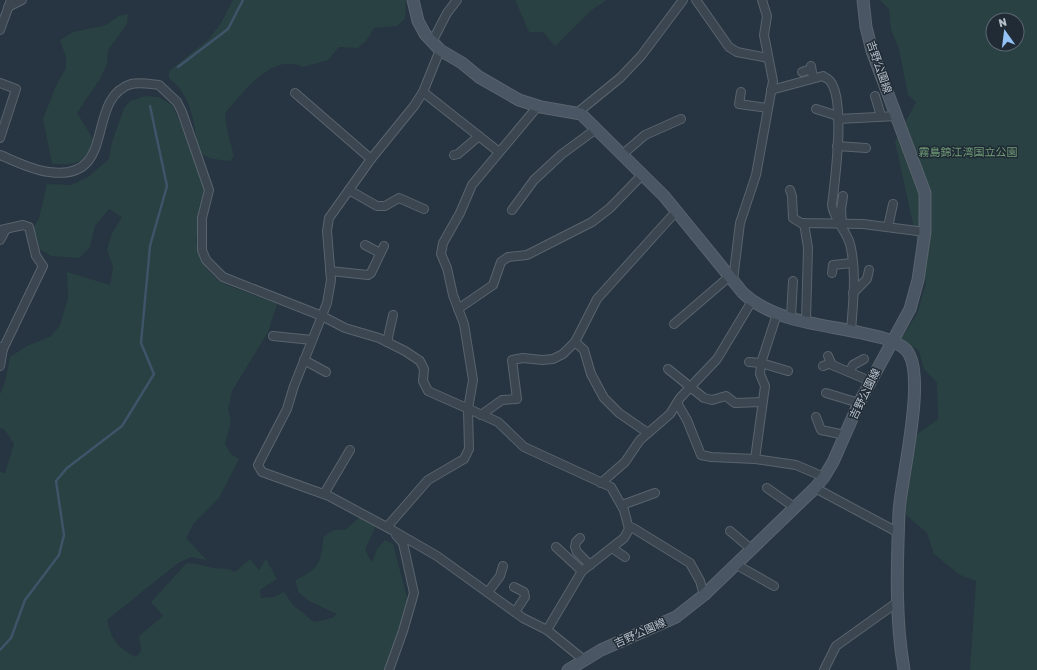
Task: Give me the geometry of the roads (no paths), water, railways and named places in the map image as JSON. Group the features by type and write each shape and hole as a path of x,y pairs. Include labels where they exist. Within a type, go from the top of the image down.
{"street":[{"path":"0,30 9,3 22,0"},
{"path":"413,0 418,21 425,34 436,46 462,63 479,77 519,100 538,106 581,114 623,154 678,212 752,301 777,314 891,341 904,348 911,356 914,385 912,430 901,494 899,533 898,629 904,670"},
{"path":"457,0 447,13 423,92 414,106 371,159 329,218 327,231 331,280 328,303 304,360 287,409 258,465 262,472 324,494 390,528 436,556 515,612 547,630 584,660"},
{"path":"577,113 620,78 641,56 682,0"},
{"path":"696,0 729,47 737,52 768,58"},
{"path":"674,324 732,278 740,223 756,175 773,81 764,35 767,16 762,0"},
{"name":"吉野公園線","path":"568,670 584,660 676,617 704,595 815,488 824,477 870,381 910,309 914,299 925,232 924,193 872,51 866,27 863,0"},
{"path":"771,90 812,71"},
{"path":"802,72 812,71 823,76 830,80 834,89 838,118 832,205 833,216 840,222 849,243 852,263 853,293 851,331"},
{"path":"0,83 16,89 0,138"},
{"path":"0,155 26,166 48,172 62,173 82,168 91,159 96,149 103,121 113,98 121,88 133,84 159,85 177,102 182,112 209,190 202,218 202,250 206,260 223,277 322,316 345,328 387,342 405,351 420,361 424,370 423,381 428,391 498,422 524,447 611,487 622,505 629,528 624,538 582,571 547,630"},
{"path":"423,92 499,152"},
{"path":"741,92 739,104 767,108"},
{"path":"296,93 371,159"},
{"path":"875,96 881,116"},
{"path":"390,528 428,480 464,459 469,448 468,409 473,380 464,324 441,254 442,243 460,213 472,185 538,106"},
{"path":"816,109 838,118 897,116"},
{"path":"623,154 645,135 681,119"},
{"path":"512,210 534,180 562,154 596,129"},
{"path":"454,155 458,154 479,136"},
{"path":"837,146 866,148"},
{"path":"458,309 493,285 501,262 508,256 527,255 592,222 610,208 642,174"},
{"path":"349,190 377,206 385,206 399,198 424,209"},
{"path":"790,190 792,196 793,218 804,223 840,222 925,232"},
{"path":"840,222 843,196"},
{"path":"888,227 892,204"},
{"path":"481,415 502,400 517,399 512,360 523,358 542,360 553,358 563,354 575,342 597,299 671,217 678,212"},
{"path":"804,223 808,248 806,321"},
{"path":"0,240 3,230 23,225 29,227 36,256 43,266 1,348 0,366"},
{"path":"330,271 368,275 371,273 382,249 365,245"},
{"path":"832,273 833,265 852,263"},
{"path":"853,293 867,279 869,270"},
{"path":"792,318 793,280"},
{"path":"601,483 625,462 640,440 670,414 690,387 717,359 752,301"},
{"path":"755,459 765,386 760,374 761,363 777,314"},
{"path":"387,342 393,315"},
{"path":"273,336 312,340"},
{"path":"575,342 584,350 591,374 604,398 618,413 648,433"},
{"path":"823,366 829,359 832,365 850,371 870,381"},
{"path":"850,371 853,366 864,359"},
{"path":"304,360 326,372"},
{"path":"749,362 761,363 788,371"},
{"path":"668,369 704,398 712,400 726,396 735,403 762,402"},
{"path":"826,393 859,403"},
{"path":"677,403 687,420 701,455 711,457 755,459 796,465 824,477"},
{"path":"816,418 821,430 845,435"},
{"path":"324,494 350,450"},
{"path":"767,488 794,507"},
{"path":"815,488 899,533"},
{"path":"622,505 655,492"},
{"path":"388,670 403,631 414,593 403,543 390,528"},
{"path":"629,528 690,564 700,581 704,595"},
{"path":"730,531 750,549"},
{"path":"580,538 576,542 575,547 577,552 590,564"},
{"path":"556,547 582,571"},
{"path":"612,548 625,557"},
{"path":"735,564 774,586"},
{"path":"488,592 500,576 503,566"},
{"path":"514,587 524,592 525,598 515,612"},
{"path":"824,670 836,646 899,602"}],"waterway":[{"path":"178,67 228,29 243,0"},
{"path":"0,650 11,638 25,600 59,555 64,535 56,481 67,468 122,426 154,374 141,343 150,246 167,186 150,106"}],"park label":[{"name":"霧島錦江湾国立公園","path":"968,152"}]}
